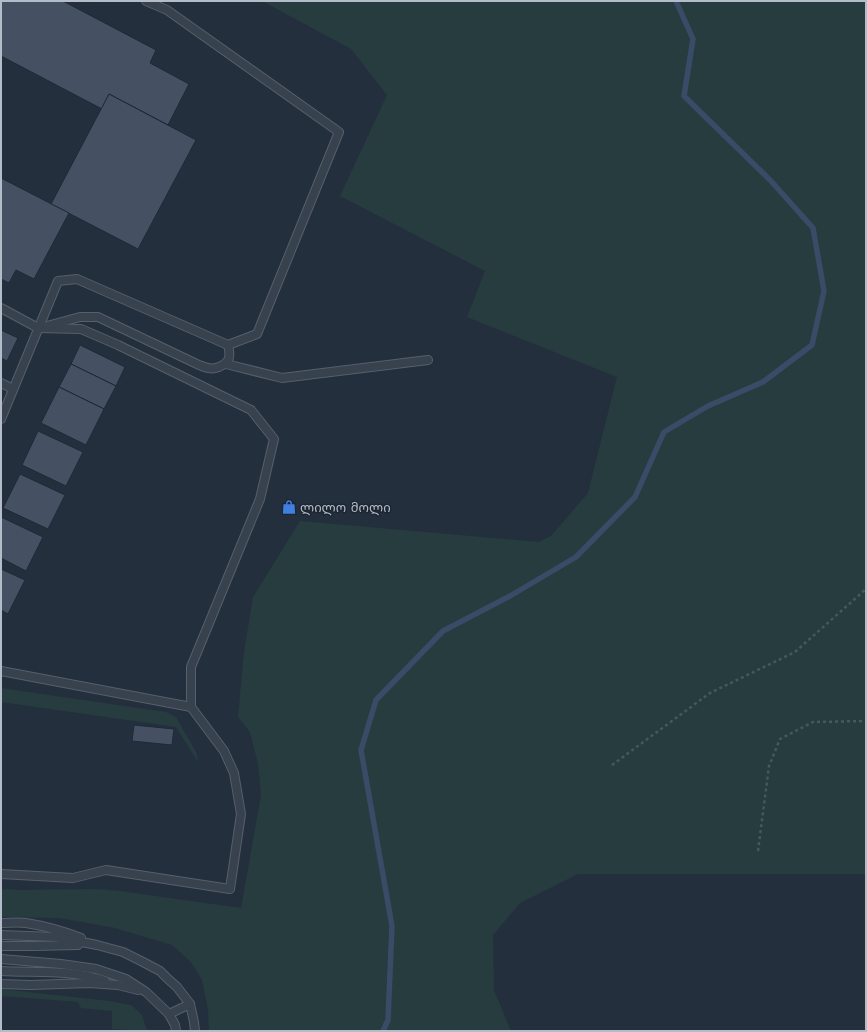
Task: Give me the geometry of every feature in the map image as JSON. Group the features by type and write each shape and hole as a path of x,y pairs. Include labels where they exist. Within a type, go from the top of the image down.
{"lane":[{"path":"1,418 58,282 77,279 228,345 257,334 339,132 167,10 146,1"},
{"path":"1,308 38,328 81,329 118,345 250,410 274,439 260,499 191,667 191,707 224,751 234,773 240,814 230,889 106,870 73,878 1,874"},
{"path":"38,328 80,317 98,317 199,365 209,368 216,368 226,364 282,378 428,360"},
{"path":"226,364 230,357 228,345"},
{"path":"1,383 13,389"},
{"path":"1,671 191,707"},
{"path":"1,923 25,923 52,928 67,932 97,945"},
{"path":"1,935 56,937 123,952 160,971 177,987 190,1004 195,1031"},
{"path":"1,946 97,945"},
{"path":"1,959 61,964 96,969 126,980 146,992 169,1014 176,1025 176,1031"},
{"path":"1,971 53,972 81,975 146,992"},
{"path":"1,984 32,985 89,983 118,985"},
{"path":"169,1014 190,1004"}],"path":[{"path":"612,765 710,693 795,652 866,589"},
{"path":"758,851 769,766 780,739 813,722 866,721"}],"green space":[{"path":"262,1 866,1 866,874 578,874 520,903 493,935 494,990 511,1031 209,1031 208,1010 202,980 191,962 172,945 115,928 60,918 1,917 1,889 98,889 241,908 261,795 258,764 250,732 238,717 244,652 253,597 300,521 539,542 551,536 588,493 617,377 467,317 485,271 340,196 387,95 351,49"},
{"path":"1,688 166,712 176,717 196,752 198,762 176,727 1,702"},
{"path":"1,989 109,1001 131,1005 142,1015 147,1031 112,1029 112,1011 81,1008 78,1002 1,996"}],"building":[{"path":"1,1 63,1 156,50 150,63 189,84 168,125 109,94 102,109 1,56"},
{"path":"109,94 196,140 138,249 51,204"},
{"path":"1,178 69,213 34,279 16,270 9,283 1,279"},
{"path":"1,330 18,338 7,361 1,358"},
{"path":"80,345 125,367 116,386 71,364"},
{"path":"71,364 116,386 104,409 59,387"},
{"path":"59,387 104,409 86,445 41,423"},
{"path":"38,431 83,452 66,486 22,465"},
{"path":"20,474 65,495 48,529 3,508"},
{"path":"1,517 43,537 26,571 1,558"},
{"path":"1,569 25,580 8,614 1,610"},
{"path":"134,725 174,729 172,745 132,741"}],"waterway":[{"path":"383,1031 388,1020 392,926 361,750 376,700 443,631 510,596 576,557 635,497 664,432 708,406 763,382 812,345 824,291 813,228 771,181 684,96 693,39 676,1"}],"place":[{"name":"ლილო მოლი","path":"289,507"}]}
